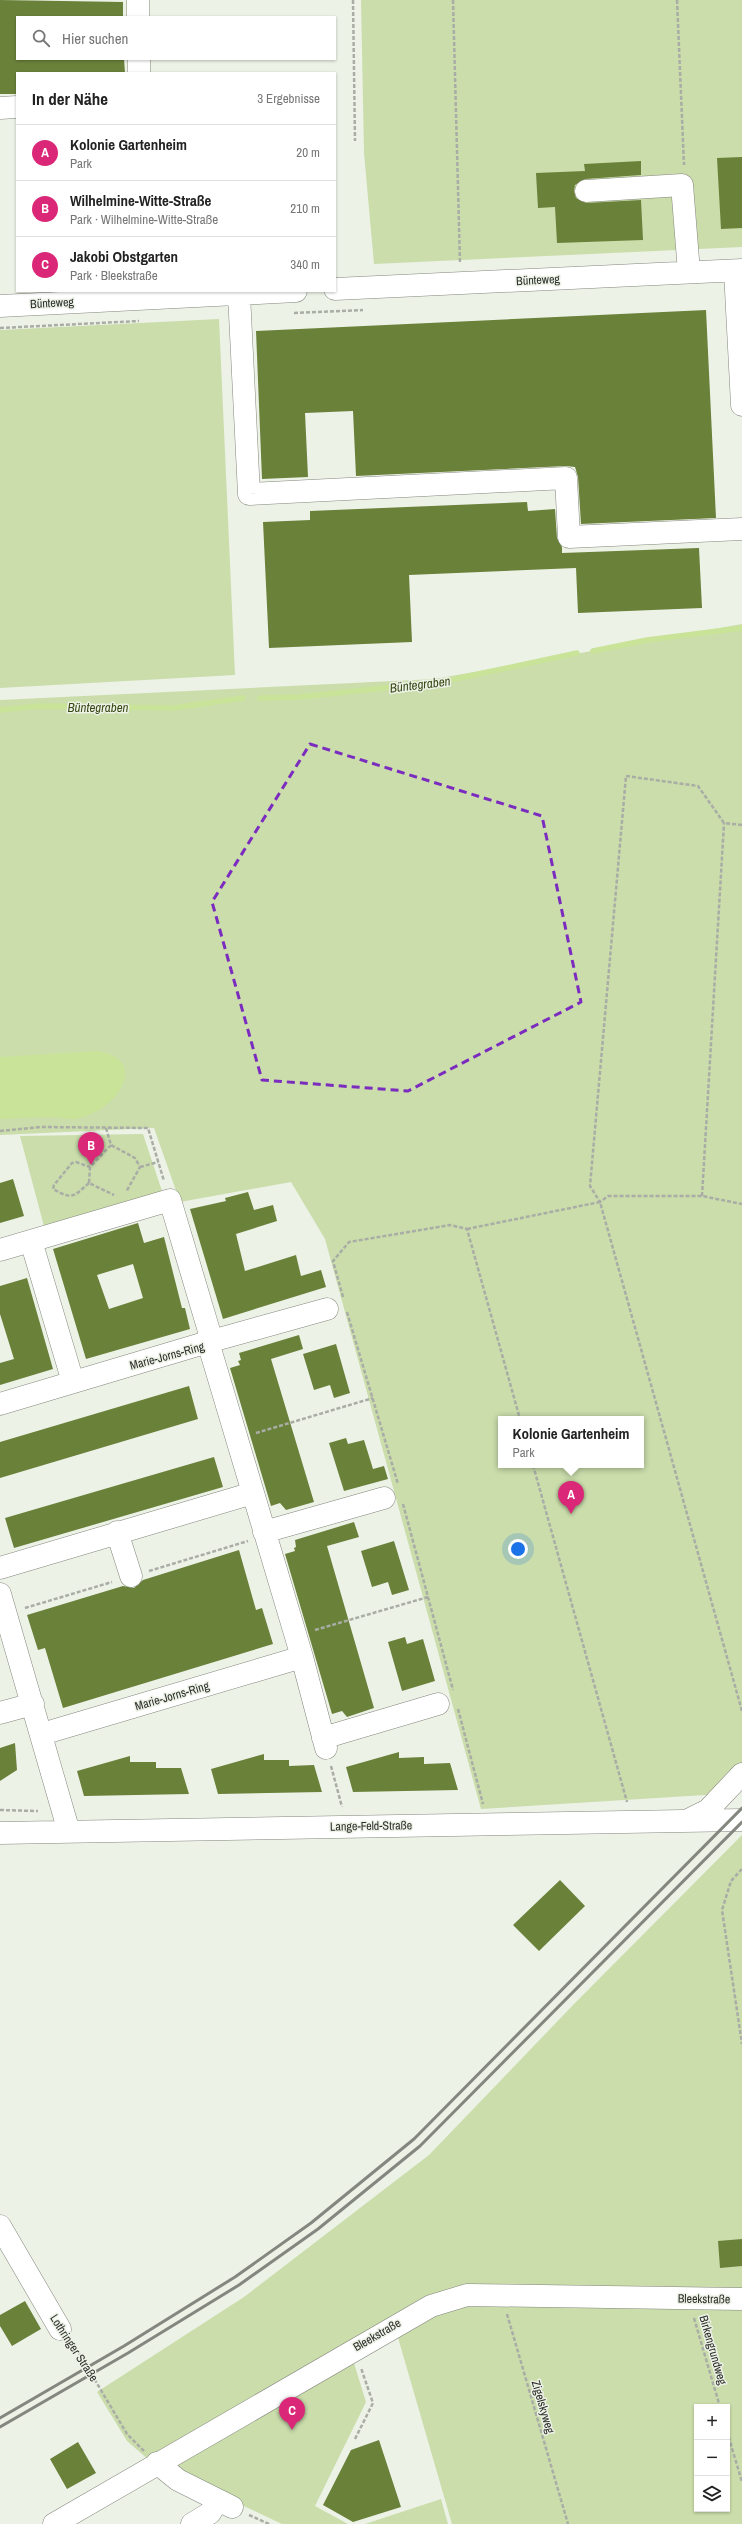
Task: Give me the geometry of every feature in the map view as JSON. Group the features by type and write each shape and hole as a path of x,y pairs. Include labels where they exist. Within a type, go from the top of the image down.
{"street":[{"path":"138,0 138,16"},
{"path":"139,60 139,72"},
{"path":"0,108 16,107"},
{"path":"586,190 682,185 689,272"},
{"path":"739,270 742,405"},
{"name":"Bünteweg","path":"336,289 739,270"},
{"name":"Bünteweg","path":"0,306 277,292"},
{"path":"239,294 249,494 566,478 569,538 742,529"},
{"path":"0,1250 31,1241 124,1206 170,1200 209,1331 208,1342 340,1308"},
{"path":"31,1241 73,1382"},
{"name":"Marie-Jorns-Ring","path":"0,1404 208,1342 296,1636 325,1743"},
{"path":"0,1568 117,1532 253,1493"},
{"path":"264,1532 395,1495"},
{"path":"117,1532 131,1576"},
{"path":"0,1594 42,1734 69,1832"},
{"name":"Marie-Jorns-Ring","path":"42,1734 302,1657"},
{"path":"325,1743 450,1701"},
{"path":"0,1713 32,1704"},
{"path":"685,1821 708,1810 742,1774"},
{"name":"Lange-Feld-Straße","path":"0,1833 742,1820"},
{"name":"Lothringer Straße","path":"0,2226 60,2329"},
{"name":"Bleekstraße","path":"54,2524 355,2348 431,2306 467,2295 501,2294 742,2299"},
{"path":"157,2463 178,2480 225,2503 192,2524"}],"path":[{"path":"353,0 355,141"},
{"path":"453,0 460,284"},
{"path":"677,0 684,176 682,185"},
{"path":"287,313 366,309"},
{"path":"0,328 147,320"},
{"path":"702,1196 724,823 698,786 626,776 590,1186 600,1202 742,1711"},
{"path":"724,823 742,825"},
{"path":"0,1131 41,1127 148,1128 170,1200"},
{"path":"106,1128 111,1145 135,1158 140,1167"},
{"path":"90,1167 76,1162 72,1163 54,1185 54,1189 68,1197 73,1197 89,1183 90,1167 111,1145"},
{"path":"140,1167 158,1162"},
{"path":"89,1183 124,1206 140,1167"},
{"path":"488,1824 450,1701 428,1597 395,1495 373,1398 340,1308 333,1261 349,1242 450,1225 467,1229 600,1202 608,1196 702,1196 742,1204"},
{"path":"467,1229 519,1416"},
{"path":"237,1439 373,1398"},
{"path":"534,1468 632,1822"},
{"path":"296,1636 428,1597"},
{"path":"325,1743 342,1808"},
{"path":"742,1869 731,1881 722,1910 742,2044"},
{"name":"Zigelskyweg","path":"501,2294 568,2524"},
{"name":"Birkengrundweg","path":"688,2299 719,2404"},
{"name":"Lothringer Straße","path":"60,2329 74,2344 127,2434 157,2463"},
{"path":"355,2348 372,2403 355,2439"},
{"path":"730,2440 742,2482"}],"highlighted area":[{"path":"310,744 542,816 581,1002 408,1091 262,1080 212,902"}],"shaded area":[{"path":"361,0 742,0 742,247 374,264 364,153"},
{"path":"219,319 235,675 0,688 0,330"},
{"path":"742,624 742,1788 737,1793 481,1809 325,1239 291,1182 180,1202 154,1128 0,1135 0,700 435,679"},
{"path":"98,1051 119,1059 124,1066 125,1071 121,1088 108,1103 100,1109 91,1114 74,1119 31,1117 0,1119 0,1057"},
{"path":"143,1134 163,1194 45,1230 20,1136"},
{"path":"742,1835 742,2524 452,2524 392,2317 150,2461 127,2441 97,2392 244,2297 429,2155 574,2004"},
{"path":"354,2363 366,2402 315,2506 348,2524 282,2524 184,2478 176,2466 178,2462"},
{"path":"441,2499 448,2524 365,2524"}],"building":[{"path":"0,0 123,2 123,16 16,16 16,60 124,60 125,72 16,72 16,94 0,94"},
{"path":"742,157 742,228 721,229 717,158"},
{"path":"641,161 641,175 585,179 575,185 574,191 576,198 586,203 641,200 643,240 557,243 555,207 538,208 536,173 585,171 584,164"},
{"path":"706,310 716,518 581,524 578,477 575,467 566,466 356,476 353,411 305,413 308,477 262,479 256,331"},
{"path":"527,502 528,511 555,509 557,538 562,547 562,553 699,548 702,608 578,613 576,568 409,575 412,642 269,648 263,522 310,520 310,511"},
{"path":"13,1179 24,1216 0,1223 0,1183"},
{"path":"248,1192 254,1210 273,1205 277,1221 236,1234 245,1271 296,1255 301,1276 321,1270 326,1287 223,1319 190,1209 226,1201 225,1198"},
{"path":"138,1223 144,1243 164,1237 182,1308 185,1308 190,1329 86,1359 53,1249","holes":["133,1264 143,1298 109,1309 97,1275"]},
{"path":"27,1278 53,1369 0,1385 0,1363 14,1359 0,1314 0,1286"},
{"path":"299,1335 303,1349 271,1359 314,1502 286,1510 280,1503 271,1506 230,1368 240,1365 238,1361 241,1360 239,1353"},
{"path":"336,1344 350,1393 334,1398 330,1385 314,1390 303,1354"},
{"path":"189,1386 198,1419 0,1478 0,1442"},
{"path":"346,1438 348,1444 364,1440 373,1469 384,1466 388,1479 344,1491 329,1443"},
{"path":"214,1457 223,1487 14,1548 5,1518"},
{"path":"354,1522 359,1537 327,1546 374,1708 347,1717 342,1711 332,1714 285,1554 295,1551 295,1540"},
{"path":"394,1541 409,1590 392,1595 388,1582 372,1587 361,1551"},
{"path":"239,1550 256,1610 262,1608 273,1644 63,1708 45,1648 38,1650 27,1615 123,1586 134,1588 143,1580"},
{"path":"405,1637 407,1644 423,1639 435,1681 402,1691 388,1642"},
{"path":"15,1743 17,1770 0,1781 0,1748"},
{"path":"399,1752 399,1758 424,1757 424,1764 450,1763 458,1790 353,1792 346,1767"},
{"path":"264,1754 264,1760 289,1760 289,1766 314,1765 322,1792 218,1794 211,1769"},
{"path":"130,1756 130,1762 156,1762 156,1768 181,1768 189,1794 84,1796 77,1771"},
{"path":"560,1880 585,1906 539,1951 513,1925"},
{"path":"742,2239 742,2266 720,2268 718,2241"},
{"path":"25,2301 41,2329 12,2346 0,2326 0,2315"},
{"path":"379,2440 401,2507 353,2522 323,2505 351,2450"},
{"path":"78,2442 96,2473 67,2489 50,2459"}],"waterway":[{"name":"Büntegraben","path":"593,651 647,640 742,628"},
{"name":"Büntegraben","path":"260,698 299,697 441,682 577,653"},
{"name":"Büntegraben","path":"0,710 39,706 173,708 243,698"}],"railway":[{"path":"0,2418 124,2346 235,2277 311,2223 414,2139 742,1808"},
{"path":"0,2427 128,2353 239,2285 318,2229 420,2146 742,1822"}],"place":[{"name":"Wilhelmine-Witte-Straße","path":"91,1165"},
{"name":"Kolonie Gartenheim","path":"571,1514"},
{"name":"Jakobi Obstgarten","path":"292,2430"}]}
